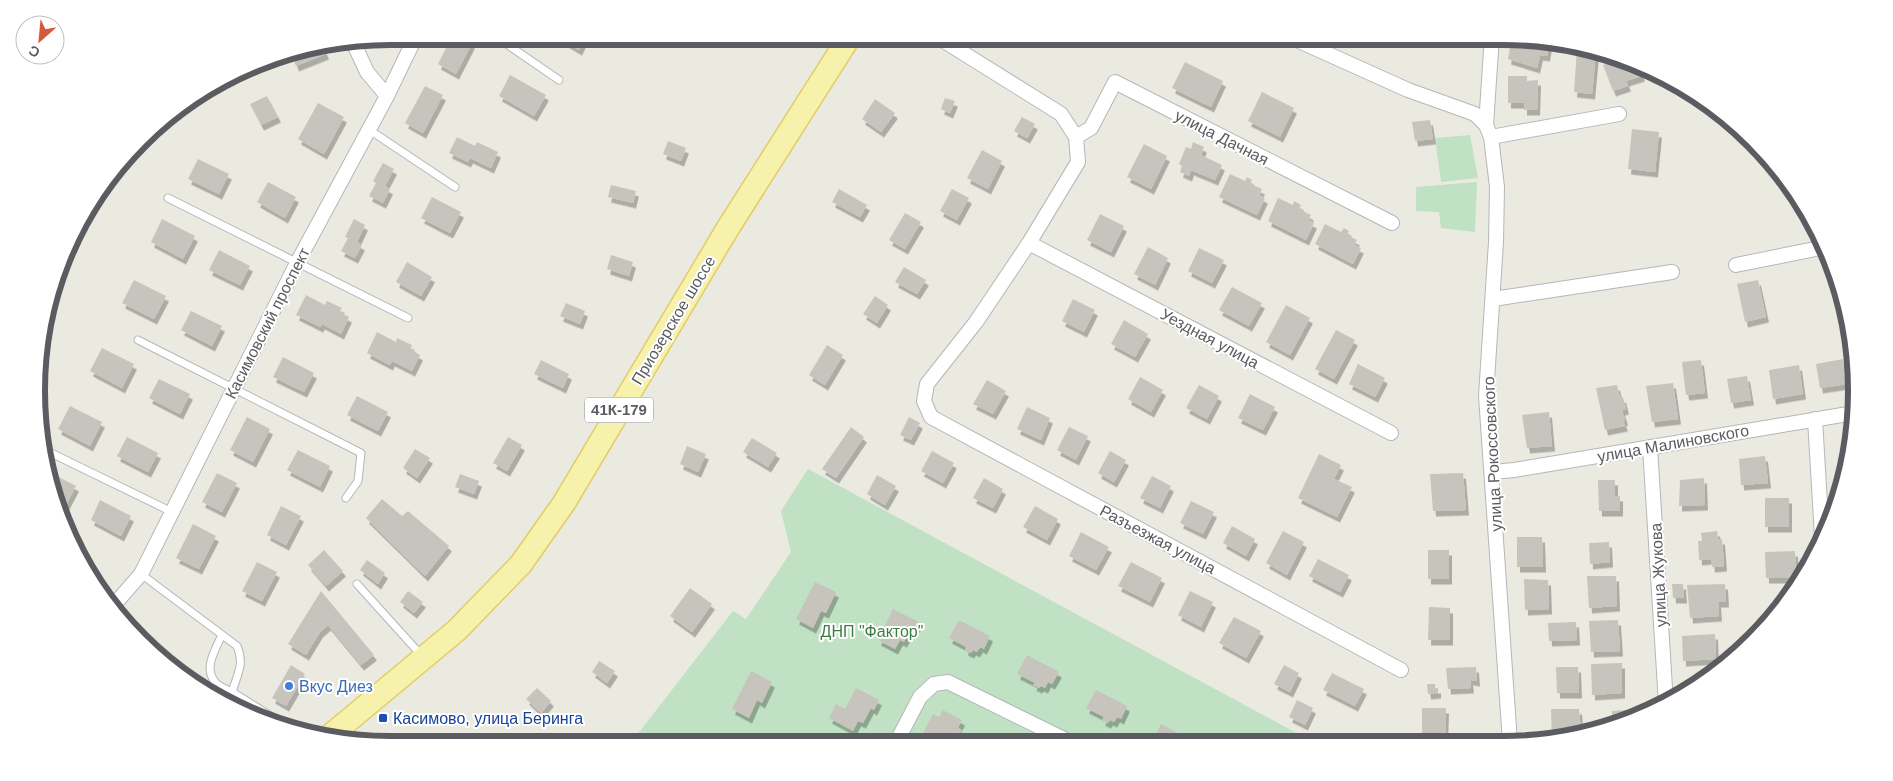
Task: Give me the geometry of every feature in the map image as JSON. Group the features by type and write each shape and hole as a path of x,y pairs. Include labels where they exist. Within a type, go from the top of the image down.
{"main road":[{"name":"Приозерское шоссе","path":"336,731 457,630 521,564 564,503 728,228 844,45"}],"street":[{"name":"Касимовский проспект","path":"117,602 141,574 297,263 387,96 412,45"},
{"path":"950,45 1061,114 1076,137 1078,162 1029,243"},
{"path":"1307,45 1381,79 1475,114 1488,131 1620,114"},
{"name":"улица Рокоссовского","path":"1492,45 1488,131 1497,187 1493,299 1486,396 1510,736"},
{"path":"355,47 367,72 387,96"},
{"name":"улица Дачная","path":"1076,137 1091,128 1115,82 1392,223"},
{"name":"Разъезжая улица","path":"1029,243 976,322 927,384 924,401 931,417 1401,670"},
{"name":"Уездная улица","path":"1029,243 1391,433"},
{"path":"1736,265 1817,248"},
{"path":"1493,299 1672,272"},
{"name":"улица Малиновского","path":"1492,472 1514,470 1847,414"},
{"path":"1815,419 1821,524"},
{"name":"улица Жукова","path":"1650,447 1665,695"},
{"path":"900,736 920,697 934,684 948,682 1058,736"}],"lane":[{"path":"508,45 559,80"},
{"path":"368,129 455,187"},
{"path":"168,198 408,318"},
{"path":"138,340 361,452 358,481 346,498"},
{"path":"51,453 172,512"},
{"path":"141,574 237,646 241,656 241,669 232,692"},
{"path":"357,584 424,658"},
{"path":"222,635 210,662 211,675 217,684 266,713"}],"green space":[{"path":"1470,135 1478,178 1441,182 1435,138"},
{"path":"1477,182 1475,232 1441,228 1439,212 1416,211 1416,187"},
{"name":"ДНП \"Фактор\"","path":"808,469 1302,736 636,736 733,611 746,619 791,552 781,511"}],"building":[{"path":"448,45 471,45 456,74 438,64"},
{"path":"570,45 582,45 579,50"},
{"path":"1510,45 1548,48 1547,56 1540,55 1537,68 1508,59"},
{"path":"325,52 326,54 296,66 293,59"},
{"path":"1577,54 1595,58 1592,94 1574,92"},
{"path":"1185,62 1223,81 1211,107 1172,88"},
{"path":"1610,62 1614,63 1635,71 1642,76 1626,81 1628,86 1613,91 1603,65"},
{"path":"510,75 546,95 534,116 499,96"},
{"path":"1508,76 1527,76 1527,81 1538,80 1537,110 1524,110 1524,103 1508,103"},
{"path":"425,86 443,95 423,133 405,123"},
{"path":"1262,92 1294,108 1280,137 1248,121"},
{"path":"267,96 278,117 261,125 250,104"},
{"path":"945,98 955,101 950,113 941,109"},
{"path":"875,99 895,113 881,132 862,119"},
{"path":"318,103 344,117 324,154 298,139"},
{"path":"1022,117 1035,124 1027,138 1014,131"},
{"path":"1430,120 1433,139 1415,141 1412,122"},
{"path":"1632,129 1659,132 1655,172 1628,169"},
{"path":"457,137 475,146 477,142 498,152 491,168 470,158 468,162 449,153"},
{"path":"668,141 686,148 681,161 663,154"},
{"path":"1193,142 1204,147 1201,155 1222,165 1215,180 1191,170 1189,176 1180,172 1182,166 1179,164 1186,147 1191,149"},
{"path":"1144,144 1167,156 1151,189 1127,177"},
{"path":"982,150 1002,161 988,189 967,178"},
{"path":"198,159 229,174 219,194 188,179"},
{"path":"383,163 394,169 385,186 390,189 383,203 369,196 376,183 373,181"},
{"path":"1230,174 1245,181 1247,177 1252,180 1250,184 1262,189 1259,195 1265,198 1257,215 1219,197"},
{"path":"268,182 296,197 285,218 257,202"},
{"path":"611,185 636,191 633,203 608,197"},
{"path":"839,189 867,205 860,217 832,202"},
{"path":"952,189 969,198 957,220 940,211"},
{"path":"432,197 461,212 450,233 421,218"},
{"path":"1278,198 1293,205 1294,201 1301,205 1299,209 1311,215 1308,220 1314,223 1306,240 1268,221"},
{"path":"905,213 921,222 905,249 889,240"},
{"path":"1100,214 1124,226 1111,252 1087,240"},
{"path":"162,219 195,236 183,259 151,242"},
{"path":"354,219 365,225 357,242 362,245 355,258 341,251 348,238 345,237"},
{"path":"1325,224 1341,232 1344,228 1349,231 1347,235 1357,240 1354,245 1361,248 1353,264 1315,244"},
{"path":"1148,247 1168,258 1155,285 1134,274"},
{"path":"1199,248 1224,260 1212,283 1188,271"},
{"path":"219,250 250,266 240,285 209,270"},
{"path":"611,255 633,262 629,276 607,269"},
{"path":"407,262 432,277 421,296 396,282"},
{"path":"904,267 926,280 917,294 895,282"},
{"path":"134,280 166,296 154,319 122,303"},
{"path":"1758,280 1766,317 1745,322 1737,284"},
{"path":"1232,287 1262,303 1249,326 1219,310"},
{"path":"306,295 325,305 327,301 342,308 339,312 349,317 341,334 322,324 320,327 296,315"},
{"path":"875,296 888,305 877,323 863,314"},
{"path":"1073,299 1095,310 1084,332 1062,321"},
{"path":"566,303 585,311 580,324 560,316"},
{"path":"1286,305 1310,318 1290,355 1266,342"},
{"path":"191,311 222,326 212,346 181,330"},
{"path":"1124,320 1148,334 1135,357 1111,344"},
{"path":"1336,330 1355,340 1334,379 1315,369"},
{"path":"377,332 396,342 397,338 412,345 410,349 420,355 412,371 392,361 390,365 367,353"},
{"path":"827,345 843,355 825,385 809,375"},
{"path":"102,348 134,364 122,388 90,371"},
{"path":"283,357 314,373 304,392 273,377"},
{"path":"1843,359 1847,384 1820,388 1816,364"},
{"path":"541,360 569,374 563,388 534,374"},
{"path":"1701,360 1705,393 1686,395 1682,362"},
{"path":"1358,364 1385,378 1375,397 1349,384"},
{"path":"1799,365 1803,394 1773,399 1769,370"},
{"path":"1747,376 1751,400 1731,403 1727,379"},
{"path":"1140,377 1163,390 1151,412 1128,399"},
{"path":"159,379 190,394 180,414 149,398"},
{"path":"987,380 1006,391 993,414 973,404"},
{"path":"1673,383 1678,419 1652,422 1646,386"},
{"path":"1199,385 1219,396 1207,419 1186,408"},
{"path":"1617,385 1620,398 1623,397 1626,409 1622,410 1625,426 1605,430 1596,388"},
{"path":"1250,394 1275,407 1263,430 1238,418"},
{"path":"357,396 388,412 378,431 347,415"},
{"path":"70,406 102,422 90,446 58,429"},
{"path":"1027,407 1050,418 1041,440 1017,429"},
{"path":"1549,412 1552,446 1527,448 1522,415"},
{"path":"247,417 270,429 253,462 230,450"},
{"path":"909,417 920,423 911,440 900,435"},
{"path":"851,427 864,437 836,478 822,469"},
{"path":"1069,427 1088,436 1076,460 1057,450"},
{"path":"127,437 158,453 148,472 117,456"},
{"path":"508,437 522,445 507,471 493,463"},
{"path":"752,438 777,453 768,467 743,452"},
{"path":"687,446 706,454 698,472 680,464"},
{"path":"415,449 430,458 417,478 403,468"},
{"path":"298,450 330,466 320,487 287,470"},
{"path":"932,451 954,463 943,483 921,471"},
{"path":"1110,451 1126,460 1114,482 1098,473"},
{"path":"1319,454 1341,465 1334,479 1352,487 1337,517 1298,498"},
{"path":"1765,456 1768,483 1741,485 1739,459"},
{"path":"217,473 237,483 222,512 202,502"},
{"path":"1463,473 1466,510 1433,511 1430,474"},
{"path":"460,474 479,481 474,494 455,487"},
{"path":"877,475 896,486 885,505 867,494"},
{"path":"56,476 76,486 65,507"},
{"path":"1152,476 1171,486 1160,508 1140,498"},
{"path":"984,478 1003,489 993,508 973,498"},
{"path":"1704,478 1705,505 1679,506 1680,480"},
{"path":"1598,480 1615,480 1615,496 1620,496 1620,511 1599,511"},
{"path":"1765,498 1789,498 1789,527 1765,527"},
{"path":"382,499 402,516 408,511 449,546 425,576 366,518"},
{"path":"100,500 131,516 121,536 91,520"},
{"path":"1191,501 1214,512 1203,534 1180,523"},
{"path":"281,506 301,516 286,545 267,535"},
{"path":"1035,506 1058,519 1047,540 1023,527"},
{"path":"193,524 216,536 199,569 176,558"},
{"path":"1232,526 1255,539 1246,556 1223,543"},
{"path":"1283,531 1304,542 1287,575 1266,563"},
{"path":"1717,531 1718,539 1722,539 1724,566 1712,567 1711,559 1699,560 1698,541 1702,541 1701,533"},
{"path":"1081,532 1109,547 1096,570 1069,556"},
{"path":"1517,537 1542,537 1543,567 1517,567"},
{"path":"1609,542 1610,562 1590,564 1589,543"},
{"path":"324,550 343,571 326,586 308,565"},
{"path":"1428,550 1449,550 1449,579 1428,579"},
{"path":"1795,551 1796,573 1793,578 1766,578 1765,552"},
{"path":"1318,559 1349,575 1340,592 1309,576"},
{"path":"367,560 385,573 378,584 360,570"},
{"path":"257,562 277,572 262,601 242,591"},
{"path":"1131,562 1162,578 1150,602 1118,586"},
{"path":"1587,576 1616,576 1617,606 1589,608"},
{"path":"1524,579 1548,580 1549,609 1525,610"},
{"path":"815,582 836,592 826,613 821,611 813,628 796,619"},
{"path":"1672,584 1683,584 1684,598 1673,598"},
{"path":"1725,584 1726,602 1718,602 1719,616 1690,618 1687,585"},
{"path":"690,588 712,604 692,632 670,616"},
{"path":"321,591 374,655 361,665 328,625 320,632 306,655 288,644"},
{"path":"408,591 423,602 414,613 400,602"},
{"path":"1190,591 1213,602 1201,627 1178,615"},
{"path":"1429,607 1450,608 1450,640 1428,640"},
{"path":"893,609 919,622 914,631 910,630 904,642 900,640 895,649 878,640"},
{"path":"1234,617 1261,631 1246,658 1219,643"},
{"path":"959,620 990,636 984,649 980,647 977,652 973,650 971,653 965,650 966,647 949,638"},
{"path":"1618,620 1620,651 1591,652 1589,621"},
{"path":"1576,622 1577,640 1549,641 1548,623"},
{"path":"1715,634 1716,659 1683,661 1682,636"},
{"path":"1027,655 1059,672 1052,684 1048,682 1045,688 1041,686 1039,688 1033,685 1035,683 1017,674"},
{"path":"599,661 615,671 607,683 592,672"},
{"path":"1622,663 1622,693 1592,695 1591,664"},
{"name":"Вкус Диез","path":"291,665 305,674 286,706 272,698"},
{"path":"1284,665 1299,673 1290,692 1274,684"},
{"path":"1476,667 1477,681 1470,680 1471,688 1448,689 1446,668"},
{"path":"1556,667 1578,667 1579,693 1557,693"},
{"path":"751,671 772,682 762,703 757,700 749,718 732,709"},
{"path":"1332,673 1364,689 1355,706 1323,690"},
{"path":"1427,684 1435,684 1435,688 1438,688 1438,693 1428,694"},
{"path":"537,688 551,701 541,713 526,699"},
{"path":"856,688 879,700 874,710 871,708 863,723 858,721 853,731 829,718 836,704 845,709"},
{"path":"1096,690 1127,706 1121,719 1117,717 1114,722 1110,720 1108,723 1102,720 1104,717 1086,708"},
{"path":"1297,700 1313,708 1305,725 1289,717"},
{"path":"1422,708 1446,708 1445,736 1422,736"},
{"path":"1551,709 1579,709 1581,727 1552,732"},
{"path":"943,710 962,720 958,728 962,730 958,736 922,736 933,714 939,717"},
{"path":"1628,710 1628,713 1612,719 1612,711"},
{"path":"1161,724 1184,736 1155,736"}],"place":[{"name":"Вкус Диез","path":"289,686"},
{"name":"Касимово, улица Беринга","path":"383,718"}]}
